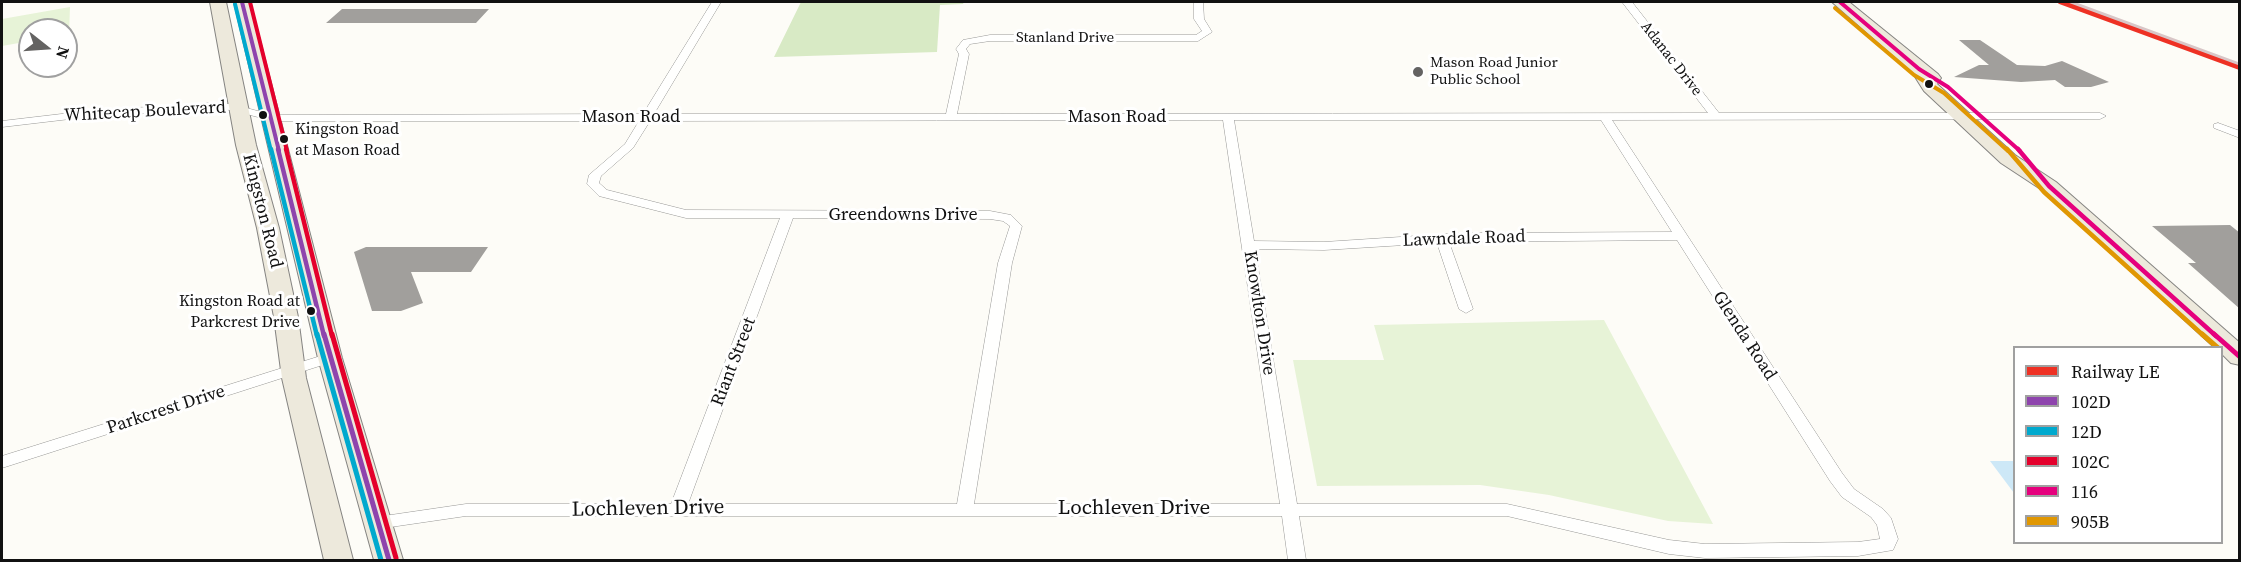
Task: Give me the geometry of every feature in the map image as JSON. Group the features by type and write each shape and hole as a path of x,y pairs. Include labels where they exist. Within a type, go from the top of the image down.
{"main road":[{"name":"Kingston Road","path":"219,2 321,314 330,358 389,561"},
{"name":"Kingston Road","path":"243,2 255,113 293,369 339,561"},
{"path":"1840,2 1919,69 1948,87 1984,117 2024,155 2049,186"},
{"path":"1854,2 1877,23 1888,41"},
{"path":"1919,69 1930,87 1961,117 2008,159 2049,186 2240,357"},
{"path":"286,317 308,317 321,314"}],"street":[{"path":"644,117 716,2"},
{"name":"Stanland Drive","path":"951,116 964,54 961,49 967,42 990,38 1198,38 1207,32 1199,19 1197,2"},
{"name":"Adanac Drive","path":"1627,2 1716,116"},
{"name":"Whitecap Boulevard","path":"2,124 38,118 208,106 255,113"},
{"name":"Mason Road","path":"255,113 644,117 2100,116"},
{"name":"Whitecap Boulevard","path":"2,117 38,118"},
{"name":"Greendowns Drive","path":"644,117 624,153 595,175 593,184 603,193 686,214 990,215 1007,218 1016,226 1005,263 965,508"},
{"name":"Knowlton Drive","path":"1228,117 1297,561"},
{"name":"Glenda Road","path":"1605,117 1836,477 1848,493 1877,513 1885,524 1889,539 1887,545"},
{"path":"2218,126 2240,135"},
{"name":"Riant Street","path":"678,508 788,214"},
{"name":"Lawndale Road","path":"1249,245 1324,246 1442,239 1680,236"},
{"path":"1442,239 1466,309"},
{"name":"Parkcrest Drive","path":"2,462 330,358"},
{"name":"Lochleven Drive","path":"377,523 466,510 678,508 1507,510 1669,547 1705,551 1858,549 1887,545"}],"green space":[{"path":"801,2 964,2 963,4 940,5 937,52 774,57"},
{"path":"70,7 70,18 18,18 18,43 2,46 2,19"},
{"path":"1604,320 1713,524 1668,521 1549,495 1480,485 1317,486 1293,360 1384,360 1374,325"}],"water":[{"path":"1990,461 2013,461 2013,492"}],"building":[{"path":"342,9 489,9 476,23 326,23"},
{"path":"1959,40 1980,40 2017,65 2045,66 2062,61 2109,82 2091,87 2065,87 2055,80 2021,82 1954,77 1979,65 1989,65"},
{"path":"2230,225 2240,233 2240,309 2188,263 2196,263 2152,226"},
{"path":"366,247 488,247 471,272 411,272 423,303 401,311 372,311 354,252"}],"railway":[{"path":"2069,2 2240,65"}],"rail line":[{"name":"LE","path":"2060,2 2240,68"}],"transit line":[{"name":"102D","path":"242,2 330,358 389,560"},
{"name":"102C","path":"250,2 337,356 396,558"},
{"name":"116","path":"1840,2 1919,69 1948,87 1984,117 2024,155 2049,186 2240,357"},
{"name":"12D","path":"235,4 323,360 381,560"},
{"name":"905B","path":"1835,8 1914,75 1944,93 1979,123 2018,160 2044,192 2216,346"}],"place":[{"name":"Mason Road Junior Public School","path":"1418,72"},
{"name":"Kingston Road at Mason Road","path":"284,139"},
{"name":"Kingston Road at Parkcrest Drive","path":"311,311"}]}
